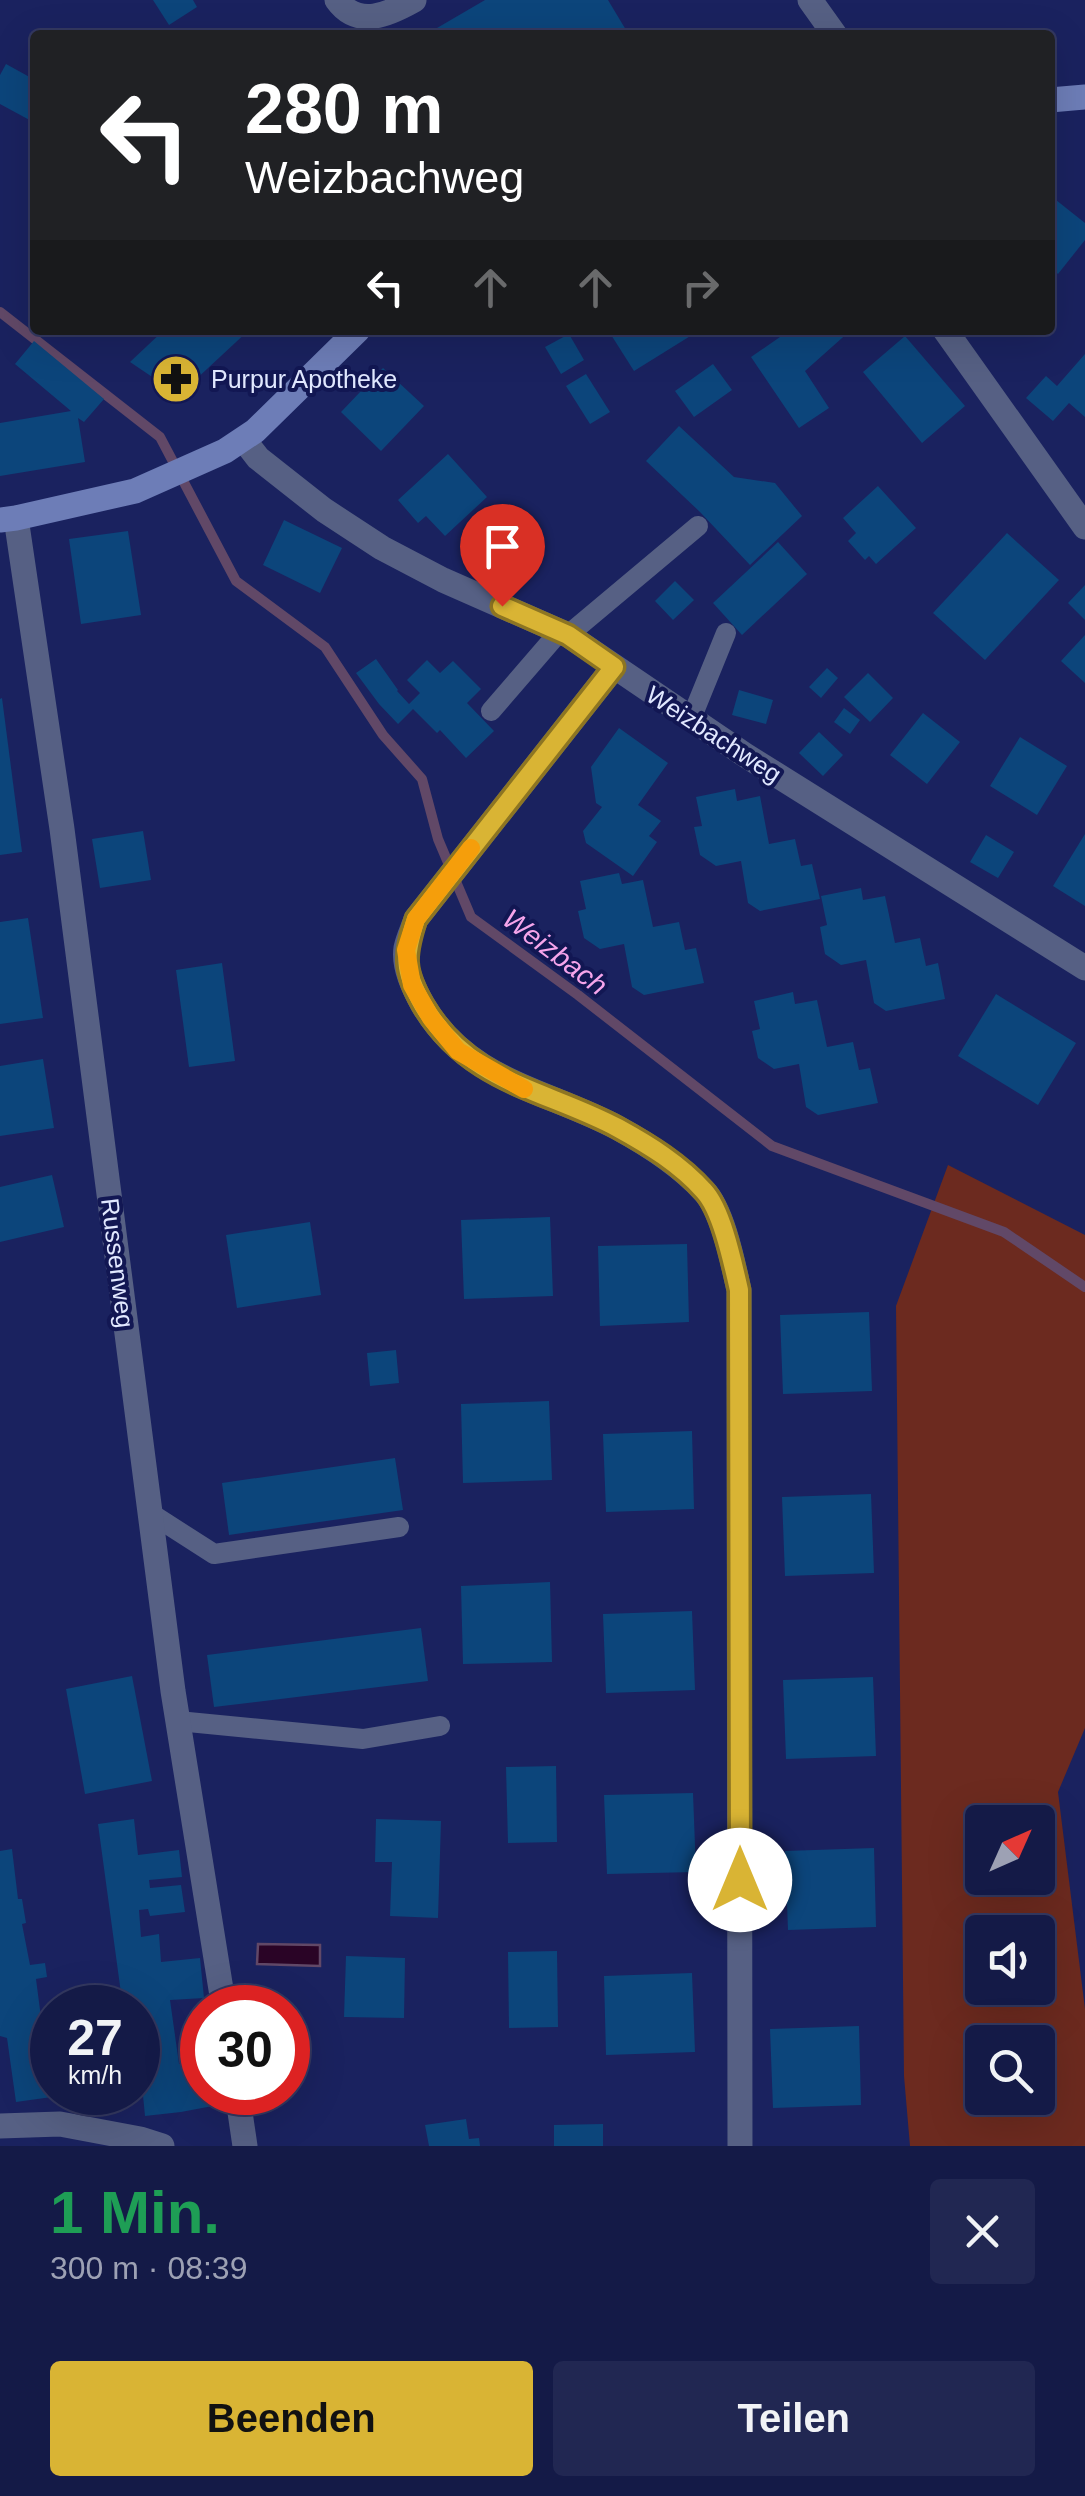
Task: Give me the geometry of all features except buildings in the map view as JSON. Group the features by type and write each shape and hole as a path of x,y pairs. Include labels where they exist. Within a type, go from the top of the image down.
{"main road":[{"path":"1055,100 1085,97"},
{"path":"8,519 135,492 244,440 353,335"}],"street":[{"path":"337,0 344,9 364,18 389,14 414,0"},
{"path":"810,0 831,30"},
{"path":"949,335 1085,527"},
{"name":"Weizbachweg","path":"244,440 258,458 324,510 382,548 442,580 564,633 690,719 1085,968"},
{"name":"Russenweg","path":"8,519 62,829 178,1721 220,1985"},
{"path":"614,667 416,919 406,950 412,985 431,1018 458,1051 521,1088 616,1127 671,1160 707,1194 728,1242 739,1290 740,2146"},
{"path":"240,2115 245,2146"},
{"path":"0,2126 60,2124 162,2146"}],"lane":[{"path":"491,711 564,633 698,526"},
{"path":"690,719 726,633"},
{"path":"150,1513 214,1554 399,1527"},
{"path":"178,1721 362,1739 440,1726"}],"shaded area":[{"path":"948,1165 1085,1235 1085,1728 1058,1792 1085,2009 1085,2146 910,2146 904,2076 896,1306"},
{"path":"258,1944 320,1945 320,1966 257,1964"}],"waterway":[{"name":"Weizbach","path":"0,312 160,437 236,581 325,647 383,735 422,779 438,839 471,917 772,1146 1004,1232 1085,1287"}],"slow traffic":[{"path":"471,848 416,919 406,950 412,985 431,1018 458,1051 524,1089"}],"place":[{"name":"Purpur Apotheke","path":"176,379"}],"route":[{"path":"502,606 568,635 614,667 416,919 406,950 412,985 431,1018 458,1051 521,1088 616,1127 671,1160 707,1194 728,1242 739,1290 740,1880"}]}
